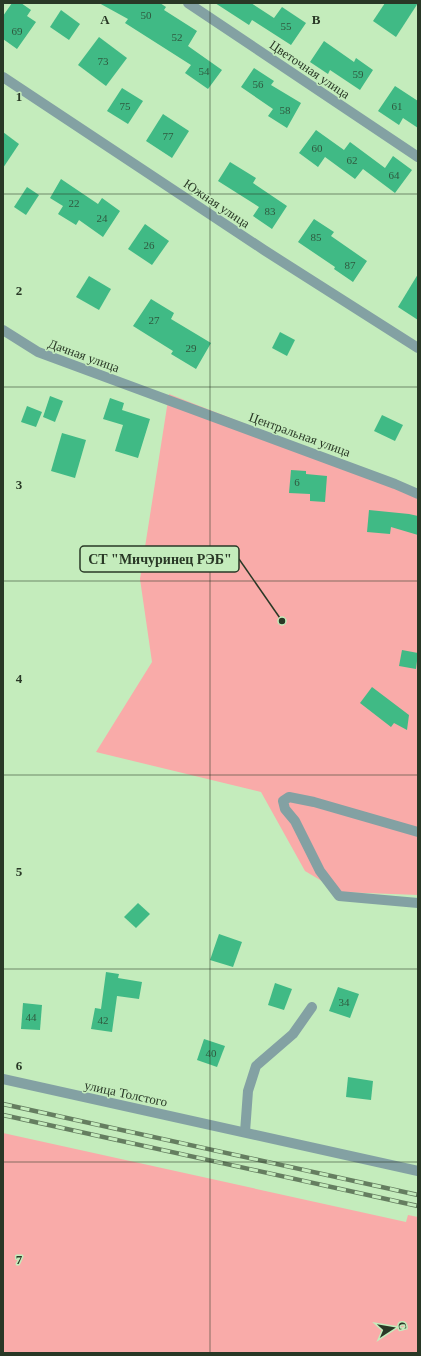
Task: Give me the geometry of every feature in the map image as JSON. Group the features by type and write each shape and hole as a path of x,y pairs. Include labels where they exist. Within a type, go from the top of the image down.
{"street":[{"name":"Цветочная улица","path":"188,3 418,157"},
{"name":"Южная улица","path":"3,77 258,246 418,348"},
{"name":"Дачная улица","path":"3,330 38,352 172,401"},
{"name":"Центральная улица","path":"172,401 395,484 418,494"},
{"path":"418,832 314,802 289,797 283,801 285,809 295,821 320,871 339,896 418,903"},
{"path":"245,1132 248,1091 256,1066 293,1034 312,1007"},
{"name":"улица Толстого","path":"3,1079 418,1171"}],"shaded area":[{"path":"169,394 418,491 418,895 340,892 305,871 261,792 96,752 152,662 140,579"},
{"path":"3,1133 406,1222 408,1215 418,1217 418,1353 3,1353"}],"building":[{"path":"12,3 21,3 31,10 27,16 36,22 17,49 3,39 3,16"},
{"path":"99,3 160,3 166,7 164,10 197,31 188,46 222,70 208,89 185,73 191,65 125,23 128,19"},
{"path":"215,3 251,3 274,18 282,7 306,23 291,45 252,20 249,25"},
{"path":"385,3 418,3 396,37 373,21"},
{"path":"61,10 80,24 69,40 50,27"},
{"path":"99,37 127,58 106,86 78,65"},
{"path":"324,41 354,62 356,58 373,70 360,90 330,70 328,74 310,62"},
{"path":"254,68 274,81 271,85 301,103 287,128 268,116 273,109 241,87"},
{"path":"395,86 418,101 418,128 403,118 399,125 378,111"},
{"path":"122,88 143,101 128,124 107,111"},
{"path":"163,114 189,131 172,158 146,141"},
{"path":"316,130 344,150 350,142 385,168 393,156 412,170 395,193 363,169 355,179 325,157 318,167 299,153"},
{"path":"3,132 19,144 3,168"},
{"path":"230,162 256,178 253,183 287,206 272,229 253,216 259,207 218,181"},
{"path":"61,179 98,204 102,198 120,211 103,237 79,220 76,225 58,214 63,206 50,198"},
{"path":"27,187 39,195 26,215 14,207"},
{"path":"314,219 334,232 331,236 367,261 353,282 334,269 335,267 298,242"},
{"path":"145,224 169,241 152,265 128,249"},
{"path":"418,274 418,320 398,307"},
{"path":"89,276 111,289 99,310 76,297"},
{"path":"151,299 174,313 171,319 211,343 196,369 171,354 173,351 133,326"},
{"path":"280,332 295,340 287,356 272,348"},
{"path":"50,396 63,401 55,422 43,417"},
{"path":"110,398 124,403 122,410 150,419 138,458 115,451 123,425 103,419"},
{"path":"27,406 42,412 36,427 21,422"},
{"path":"382,415 403,425 395,441 374,431"},
{"path":"62,433 86,440 75,478 51,471"},
{"path":"291,470 306,471 306,474 327,476 325,502 310,501 310,494 289,493"},
{"path":"369,510 418,516 418,535 391,527 390,534 367,532"},
{"path":"402,650 418,653 416,669 399,666"},
{"path":"372,687 409,715 407,730 394,723 391,727 360,703"},
{"path":"138,903 150,914 136,928 124,917"},
{"path":"219,934 242,942 233,967 210,960"},
{"path":"106,972 119,974 118,978 142,982 139,999 117,996 112,1032 91,1029 95,1008 101,1009"},
{"path":"275,983 292,989 284,1010 268,1005"},
{"path":"338,987 359,994 350,1018 329,1011"},
{"path":"23,1003 42,1005 40,1030 21,1029"},
{"path":"204,1039 225,1046 217,1067 197,1060"},
{"path":"348,1077 373,1081 371,1100 346,1097"}],"railway":[{"path":"3,1104 418,1195"},
{"path":"3,1115 418,1206"}],"place":[{"name":"СТ \"Мичуринец РЭБ\"","path":"282,621"}]}
